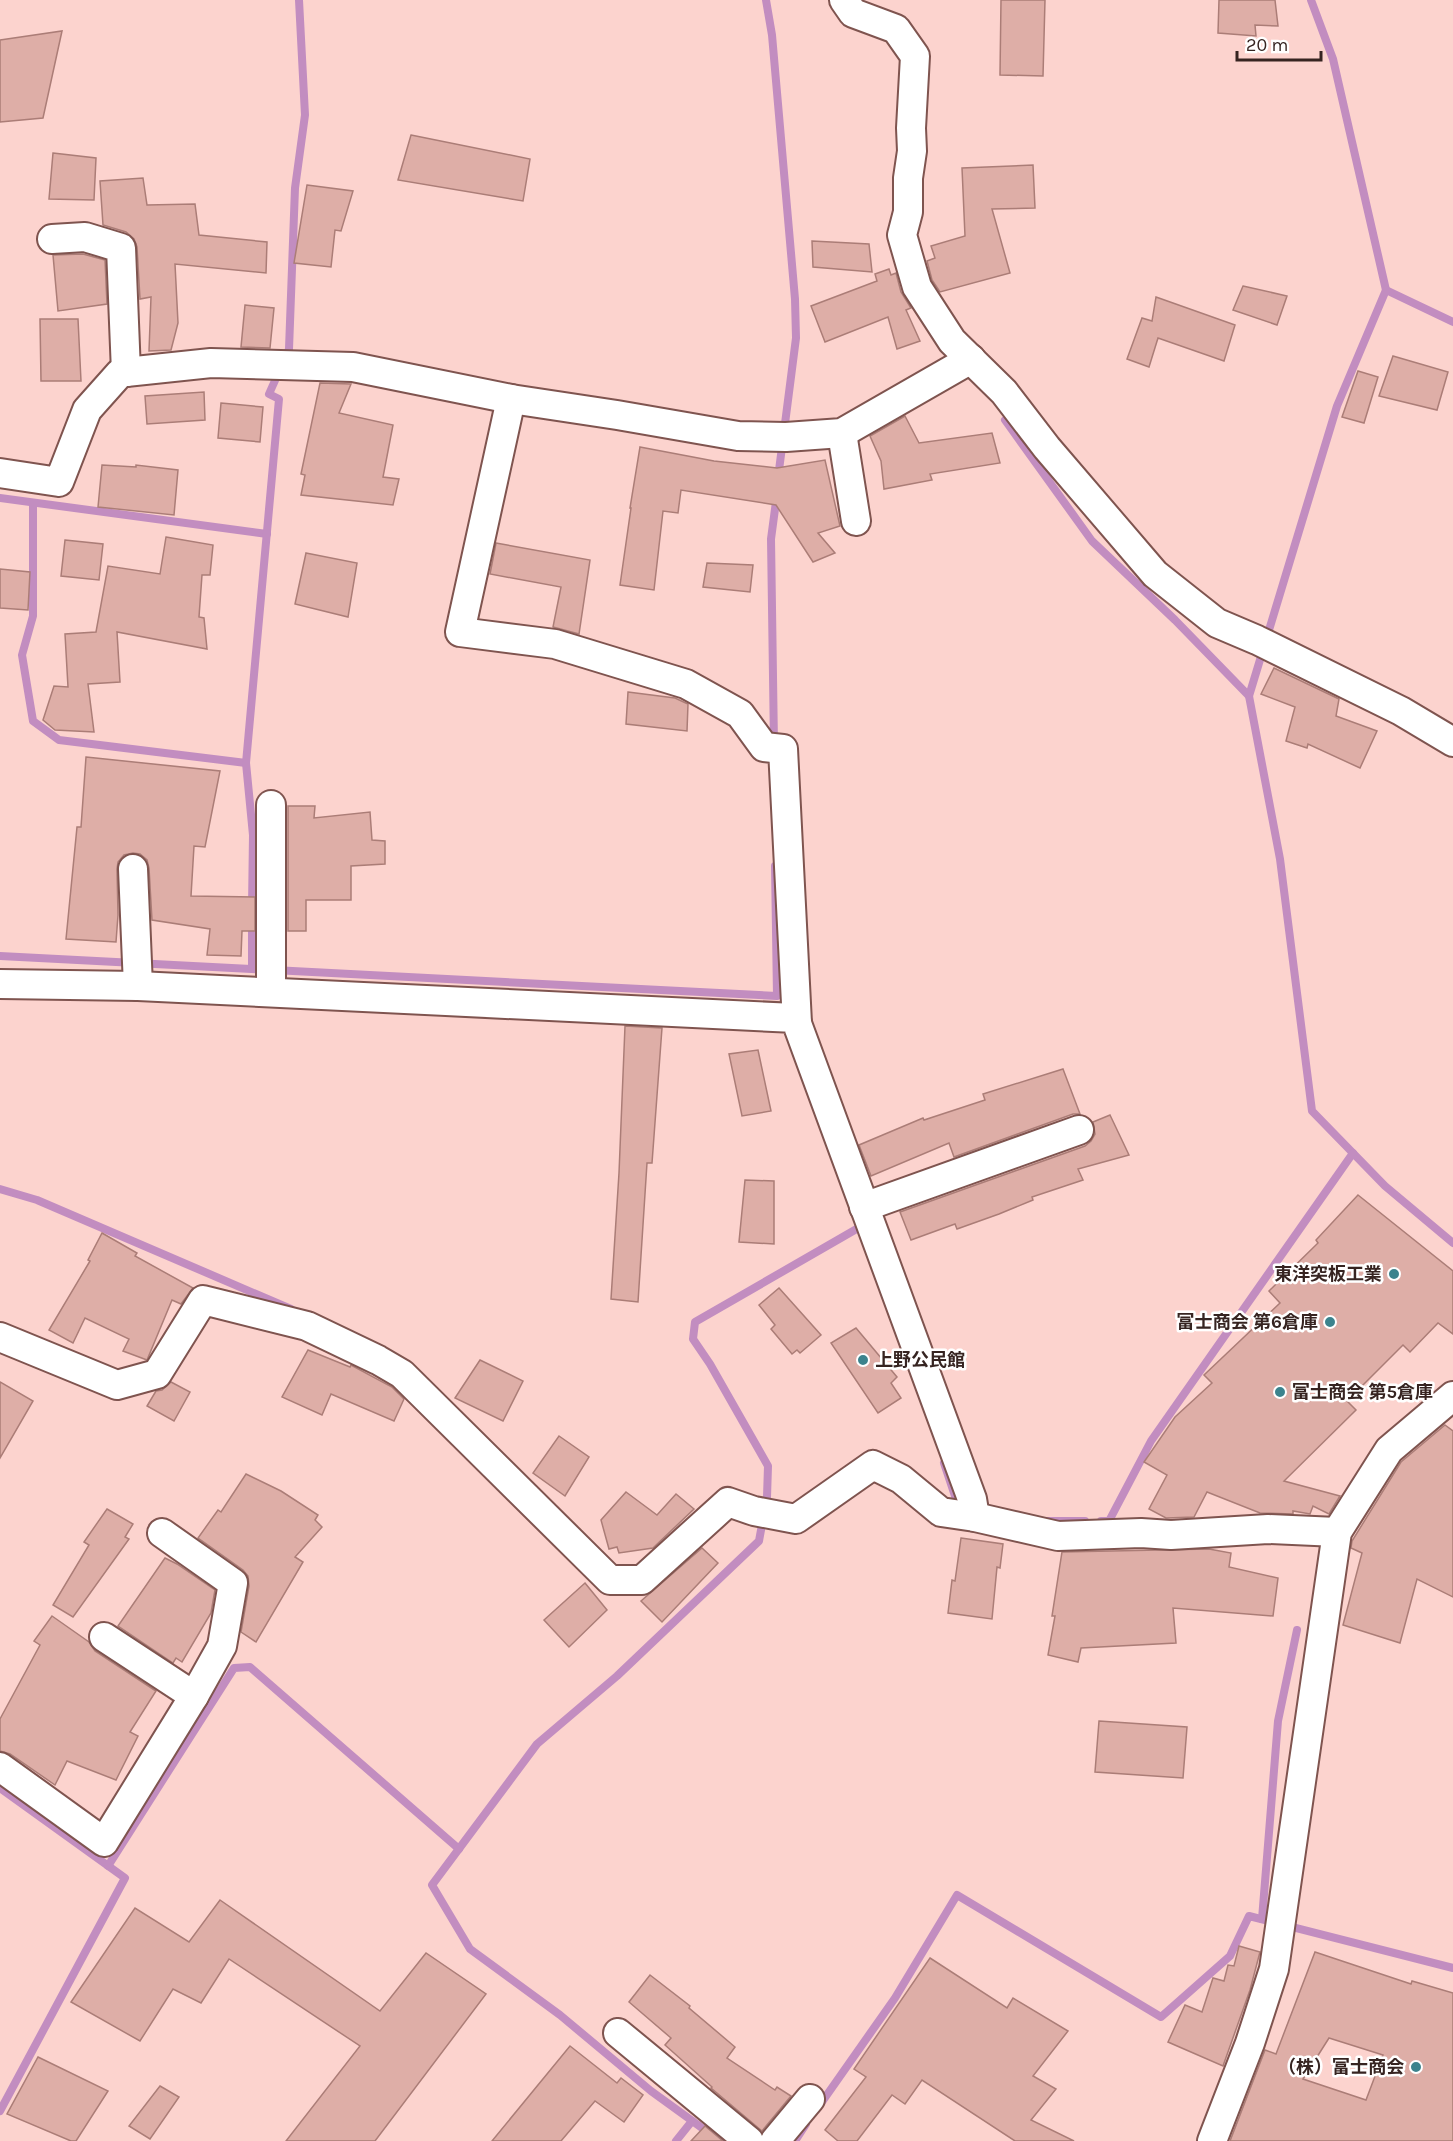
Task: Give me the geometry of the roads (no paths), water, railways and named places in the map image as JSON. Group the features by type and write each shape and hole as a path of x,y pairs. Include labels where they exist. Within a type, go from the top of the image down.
{"street":[{"path":"844,0 853,13 896,29 915,56 908,212 902,235 917,287 952,341 1004,392 1047,448 1155,574 1217,623 1257,640 1401,711 1453,742"},
{"path":"52,238 85,237 121,248 126,372"},
{"path":"0,473 59,482 87,410 120,373 126,372 211,363 353,367 511,399 738,436 786,437 842,432 971,359"},
{"path":"511,399 460,632 555,644 686,684 740,714 764,747 783,749 788,1020 864,1207 973,1508"},
{"path":"842,432 856,521"},
{"path":"271,805 271,992"},
{"path":"133,869 138,986"},
{"path":"0,984 138,986 271,992 788,1020"},
{"path":"864,1207 1079,1130"},
{"path":"0,1337 117,1385 157,1374 203,1300 307,1326 402,1374 610,1580 642,1580 728,1502 796,1519 873,1465 901,1479 941,1512 973,1508 1058,1536 1141,1533 1171,1535 1268,1529 1337,1532"},
{"path":"1212,2141 1250,2043 1275,1969 1337,1532 1389,1450 1453,1396"},
{"path":"1,1770 104,1842 194,1696 222,1646 233,1583 162,1533"},
{"path":"104,1636 194,1696"},
{"path":"618,2033 749,2141"},
{"path":"775,2141 810,2099"}],"waterway":[{"path":"252,907 253,835 246,763 279,399 269,394 289,349 295,188 305,115 299,0"},
{"path":"766,0 772,35 795,299 796,338 778,478"},
{"path":"1311,0 1333,59 1386,290 1453,322"},
{"path":"1005,420 1092,541 1175,620 1249,696 1337,406 1386,290"},
{"path":"774,745 771,539 777,494"},
{"path":"0,498 267,534"},
{"path":"33,503 33,616 22,655 33,721 59,740 246,763"},
{"path":"1249,696 1280,859 1312,1111 1385,1186 1453,1243"},
{"path":"0,956 777,996 775,866"},
{"path":"252,920 252,967"},
{"path":"1101,1521 1109,1521 1151,1441 1353,1153"},
{"path":"0,1189 37,1200 291,1309"},
{"path":"720,2141 651,2091 560,2015 470,1949 432,1885 537,1744 617,1676 759,1541 767,1497 768,1466 710,1364 693,1339 695,1322 860,1227"},
{"path":"944,1463 958,1505 963,1506"},
{"path":"1047,1521 1085,1521"},
{"path":"1262,1919 1278,1721 1297,1630"},
{"path":"108,1866 234,1668 250,1667 459,1849"},
{"path":"0,1788 125,1878 0,2111"},
{"path":"817,2109 895,1998 957,1895 1161,2017 1230,1956 1249,1916 1453,1968"},
{"path":"676,2141 692,2121"},
{"path":"795,2141 806,2124"}],"place":[{"name":"東洋突板工業","path":"1394,1274"},
{"name":"富士商会 第6倉庫","path":"1330,1322"},
{"name":"上野公民館","path":"863,1360"},
{"name":"富士商会 第5倉庫","path":"1280,1392"},
{"name":"（株）富士商会","path":"1416,2067"}]}
